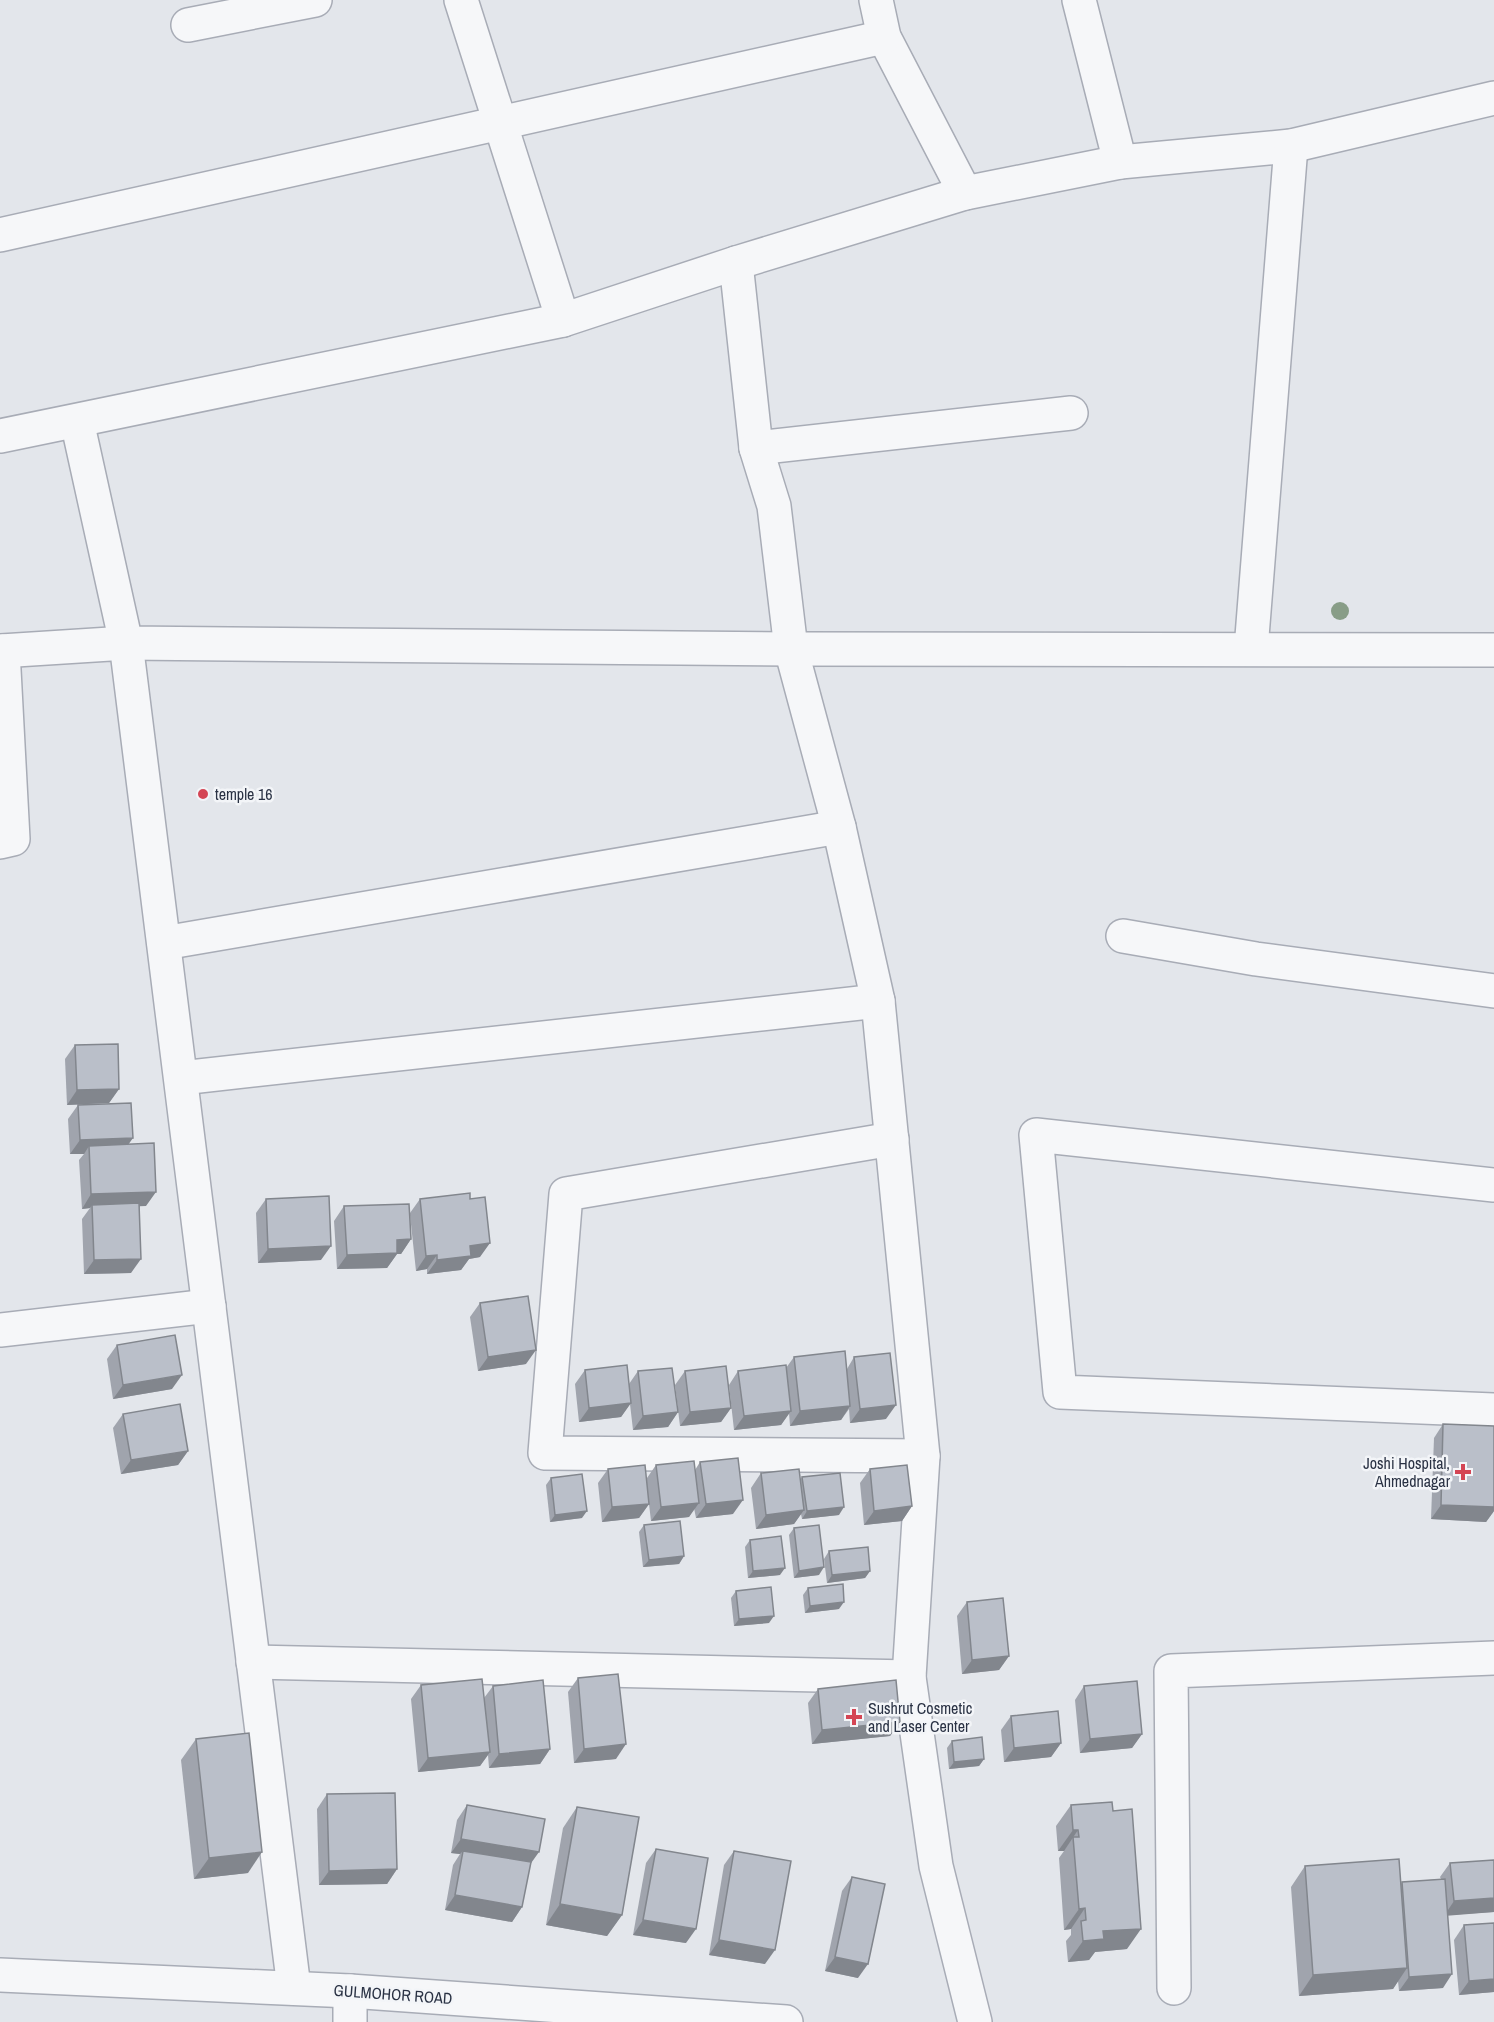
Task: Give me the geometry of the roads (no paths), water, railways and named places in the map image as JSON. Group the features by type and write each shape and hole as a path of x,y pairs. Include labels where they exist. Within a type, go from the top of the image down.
{"street":[{"path":"188,25 315,0"},
{"path":"461,0 563,320"},
{"path":"876,0 884,37 965,193"},
{"path":"1079,0 1120,162"},
{"path":"0,235 884,37"},
{"path":"0,436 563,320 736,263 965,193 1120,162 1291,146 1494,98"},
{"path":"1251,649 1291,146"},
{"path":"736,263 756,448 774,506 791,649 839,827 878,1001 923,1456 909,1677 936,1866 975,2022"},
{"path":"756,448 1071,413"},
{"path":"77,421 126,643 294,1988"},
{"path":"0,842 13,839 1,651 126,643 791,649 1494,650"},
{"path":"164,944 839,827"},
{"path":"1124,936 1256,959 1494,991"},
{"path":"181,1078 878,1001"},
{"path":"1494,1185 1035,1135 1060,1392 1494,1410"},
{"path":"892,1139 566,1194 545,1453 923,1456"},
{"path":"0,1330 209,1306"},
{"path":"1174,1988 1171,1671 1494,1658"},
{"path":"253,1662 909,1677"},
{"name":"GULMOHOR ROAD","path":"0,1975 294,1988 350,2006 786,2022"}],"place":[{"name":"temple 16","path":"203,794"},
{"name":"Joshi Hospital, Ahmednagar","path":"1463,1472"},
{"name":"Sushrut Cosmetic and Laser Center","path":"854,1717"}]}
